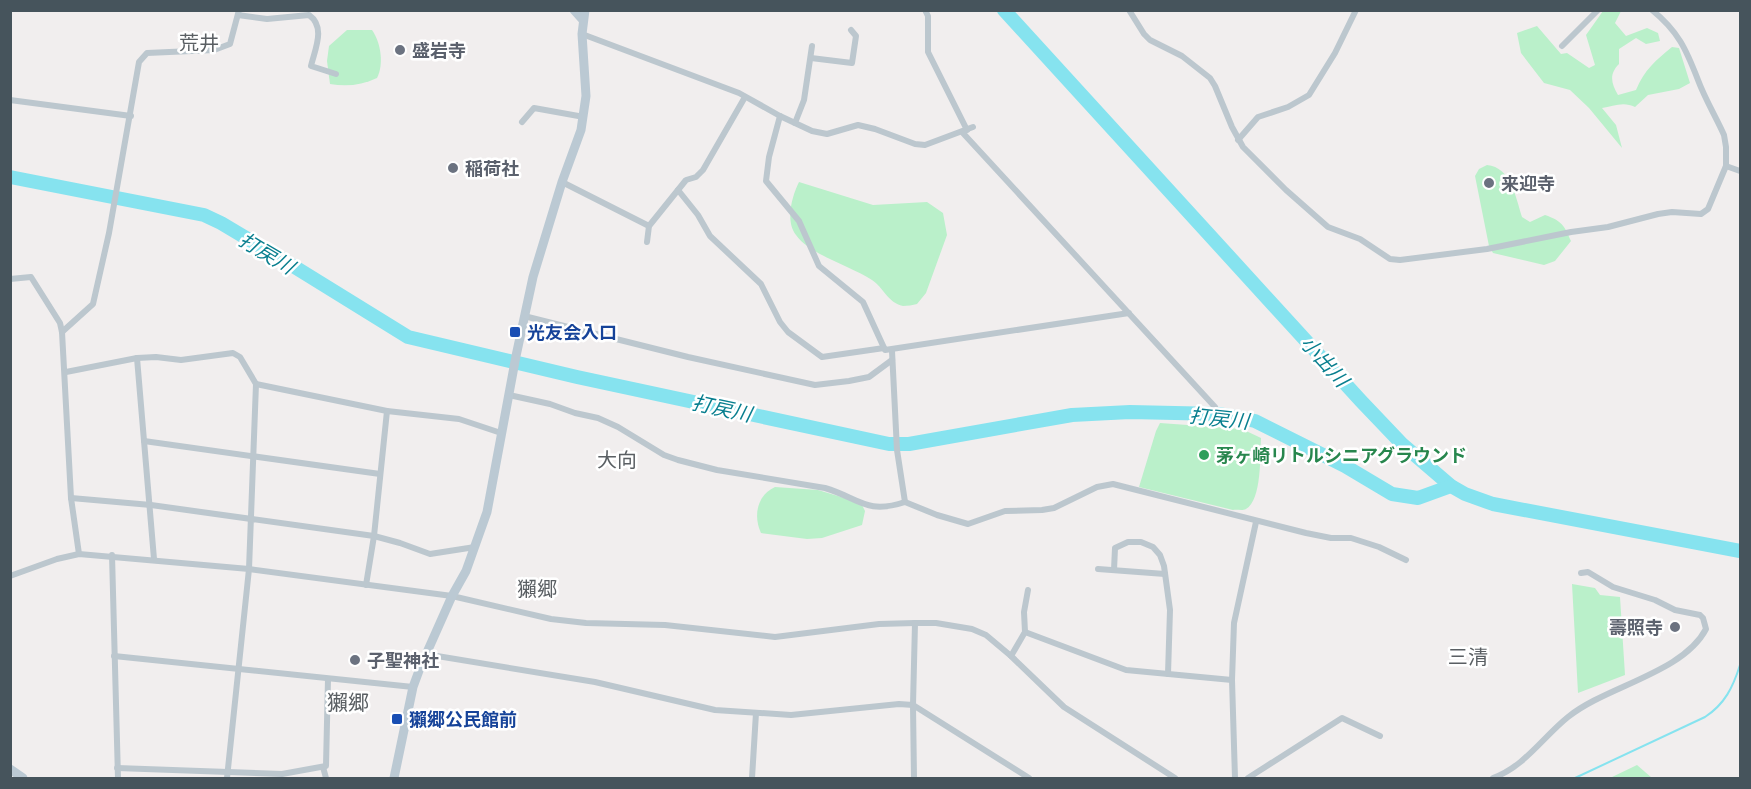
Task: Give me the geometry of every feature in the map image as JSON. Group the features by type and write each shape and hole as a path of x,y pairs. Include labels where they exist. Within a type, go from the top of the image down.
{"street":[{"path":"394,778 413,687 425,654 466,571 487,512 524,316 544,237 584,117 587,81 582,34 584,15 574,10"},
{"path":"925,10 928,16 928,52 968,130 1215,407"},
{"path":"1129,10 1144,34 1192,63 1210,78 1238,140 1254,160 1320,221 1338,232 1360,239 1390,259 1487,249 1608,227 1658,214 1672,212 1701,214 1708,209 1726,166 1724,135 1675,32 1652,10"},
{"path":"1238,140 1258,117 1288,107 1309,95 1335,53 1356,10"},
{"path":"1562,46 1598,10"},
{"path":"62,332 93,304 139,62 147,53 214,50 230,44 239,13 267,19 298,13 309,15 318,24 319,31 311,66 336,74"},
{"path":"811,58 852,63 856,36 850,30"},
{"path":"582,34 745,97 812,131 827,134 858,125 925,146 968,130"},
{"path":"795,123 804,100 812,46"},
{"path":"647,242 649,226 686,180 696,177 703,170 745,97"},
{"path":"10,100 130,116"},
{"path":"522,122 534,108 584,117"},
{"path":"780,116 769,157 766,181 799,221 819,266 863,303 884,348"},
{"path":"1726,166 1740,171"},
{"path":"562,182 649,226"},
{"path":"678,190 710,236 761,284 780,322 788,332 822,357 884,348 892,351 1130,313"},
{"path":"10,279 31,277 60,323 66,372 71,498 79,554"},
{"path":"524,316 687,357 814,385 869,377 892,360"},
{"path":"892,351 897,450 905,502"},
{"path":"66,372 137,358 156,357 180,360 233,353 240,357 256,384 249,569 227,775"},
{"path":"137,358 154,560"},
{"path":"256,384 387,411 459,419 501,433"},
{"path":"509,395 598,418 618,427 664,455 717,470 825,488 837,491 868,506 893,506 905,502 968,524 1005,511 1054,508 1097,488 1113,484 1256,522 1331,538 1351,538 1406,560"},
{"path":"366,585 374,536 387,411"},
{"path":"144,441 380,474"},
{"path":"71,498 151,505 374,536 430,554 476,547"},
{"path":"1234,778 1232,680 1234,623 1256,522"},
{"path":"1114,570 1115,548 1128,542 1141,542 1153,547 1160,555 1170,610 1168,674"},
{"path":"11,576 79,554 112,555 249,569 452,596 563,621 586,623 664,625 775,636 879,624 936,623 972,629 986,635 1011,656 1064,707 1175,778"},
{"path":"112,555 118,778"},
{"path":"1098,569 1165,574"},
{"path":"1493,778 1505,776 1567,718 1586,705 1660,670 1695,645 1706,629 1700,615 1675,610 1655,600 1613,587 1588,572 1581,573"},
{"path":"1011,656 1024,632 1028,590"},
{"path":"914,778 915,623"},
{"path":"1024,632 1126,670 1232,680"},
{"path":"425,654 595,682 715,710 791,715 899,704 913,705 1029,778"},
{"path":"114,656 413,687"},
{"path":"117,768 227,775 282,774 326,766 328,679"},
{"path":"752,778 756,713"},
{"path":"1248,778 1342,718 1380,736"},
{"path":"323,767 326,778"},
{"path":"10,769 23,778"},
{"path":"179,771 179,778"}],"green space":[{"path":"1603,11 1621,11 1615,23 1626,36 1647,28 1658,33 1660,41 1646,44 1636,38 1619,49 1619,64 1612,79 1618,95 1636,90 1651,66 1672,47 1679,48 1690,83 1679,89 1648,95 1635,107 1623,104 1602,108 1616,125 1622,148 1589,108 1570,90 1544,83 1521,53 1517,33 1537,26 1561,54 1567,53 1589,68 1595,65 1586,35"},
{"path":"347,30 372,30 378,41 379,72 377,78 360,84 330,84 327,61 329,46"},
{"path":"1487,165 1502,171 1507,177 1515,193 1522,217 1530,222 1545,215 1555,219 1564,227 1571,241 1555,261 1544,265 1493,253 1489,246 1475,176 1479,169"},
{"path":"799,182 873,205 927,202 943,213 947,235 926,293 917,304 903,306 898,304 872,280 811,249 802,242 793,229 790,216 792,201"},
{"name":"茅ヶ崎リトルシニアグラウンド","path":"1160,423 1242,429 1261,438 1258,487 1251,504 1244,510 1233,510 1139,487"},
{"path":"775,487 818,490 861,503 865,511 862,525 822,538 807,539 761,533 757,520 758,507 764,495"},
{"path":"1572,584 1595,588 1600,595 1620,597 1625,675 1578,693"},
{"path":"1637,765 1652,778 1610,778"}],"waterway":[{"name":"小出川","path":"1004,10 1361,401 1402,444 1451,486 1465,494 1493,504 1740,551"},
{"name":"打戻川","path":"10,177 204,215 285,261 408,337 577,377 889,444 909,444 1072,415 1130,412 1220,414 1255,421 1345,466 1392,494 1418,498 1451,486"},
{"path":"1575,778 1705,717 1727,694 1740,665"}],"place":[{"name":"盛岩寺","path":"400,50"},
{"name":"稲荷社","path":"453,168"},
{"name":"来迎寺","path":"1489,183"},
{"name":"光友会入口","path":"515,332"},
{"name":"茅ヶ崎リトルシニアグラウンド","path":"1204,455"},
{"name":"壽照寺","path":"1675,627"},
{"name":"子聖神社","path":"355,660"},
{"name":"獺郷公民館前","path":"397,719"}],"district":[{"name":"荒井","path":"199,42"},
{"name":"大向","path":"617,459"},
{"name":"獺郷","path":"537,588"},
{"name":"三清","path":"1468,656"},
{"name":"獺郷","path":"348,702"}]}
